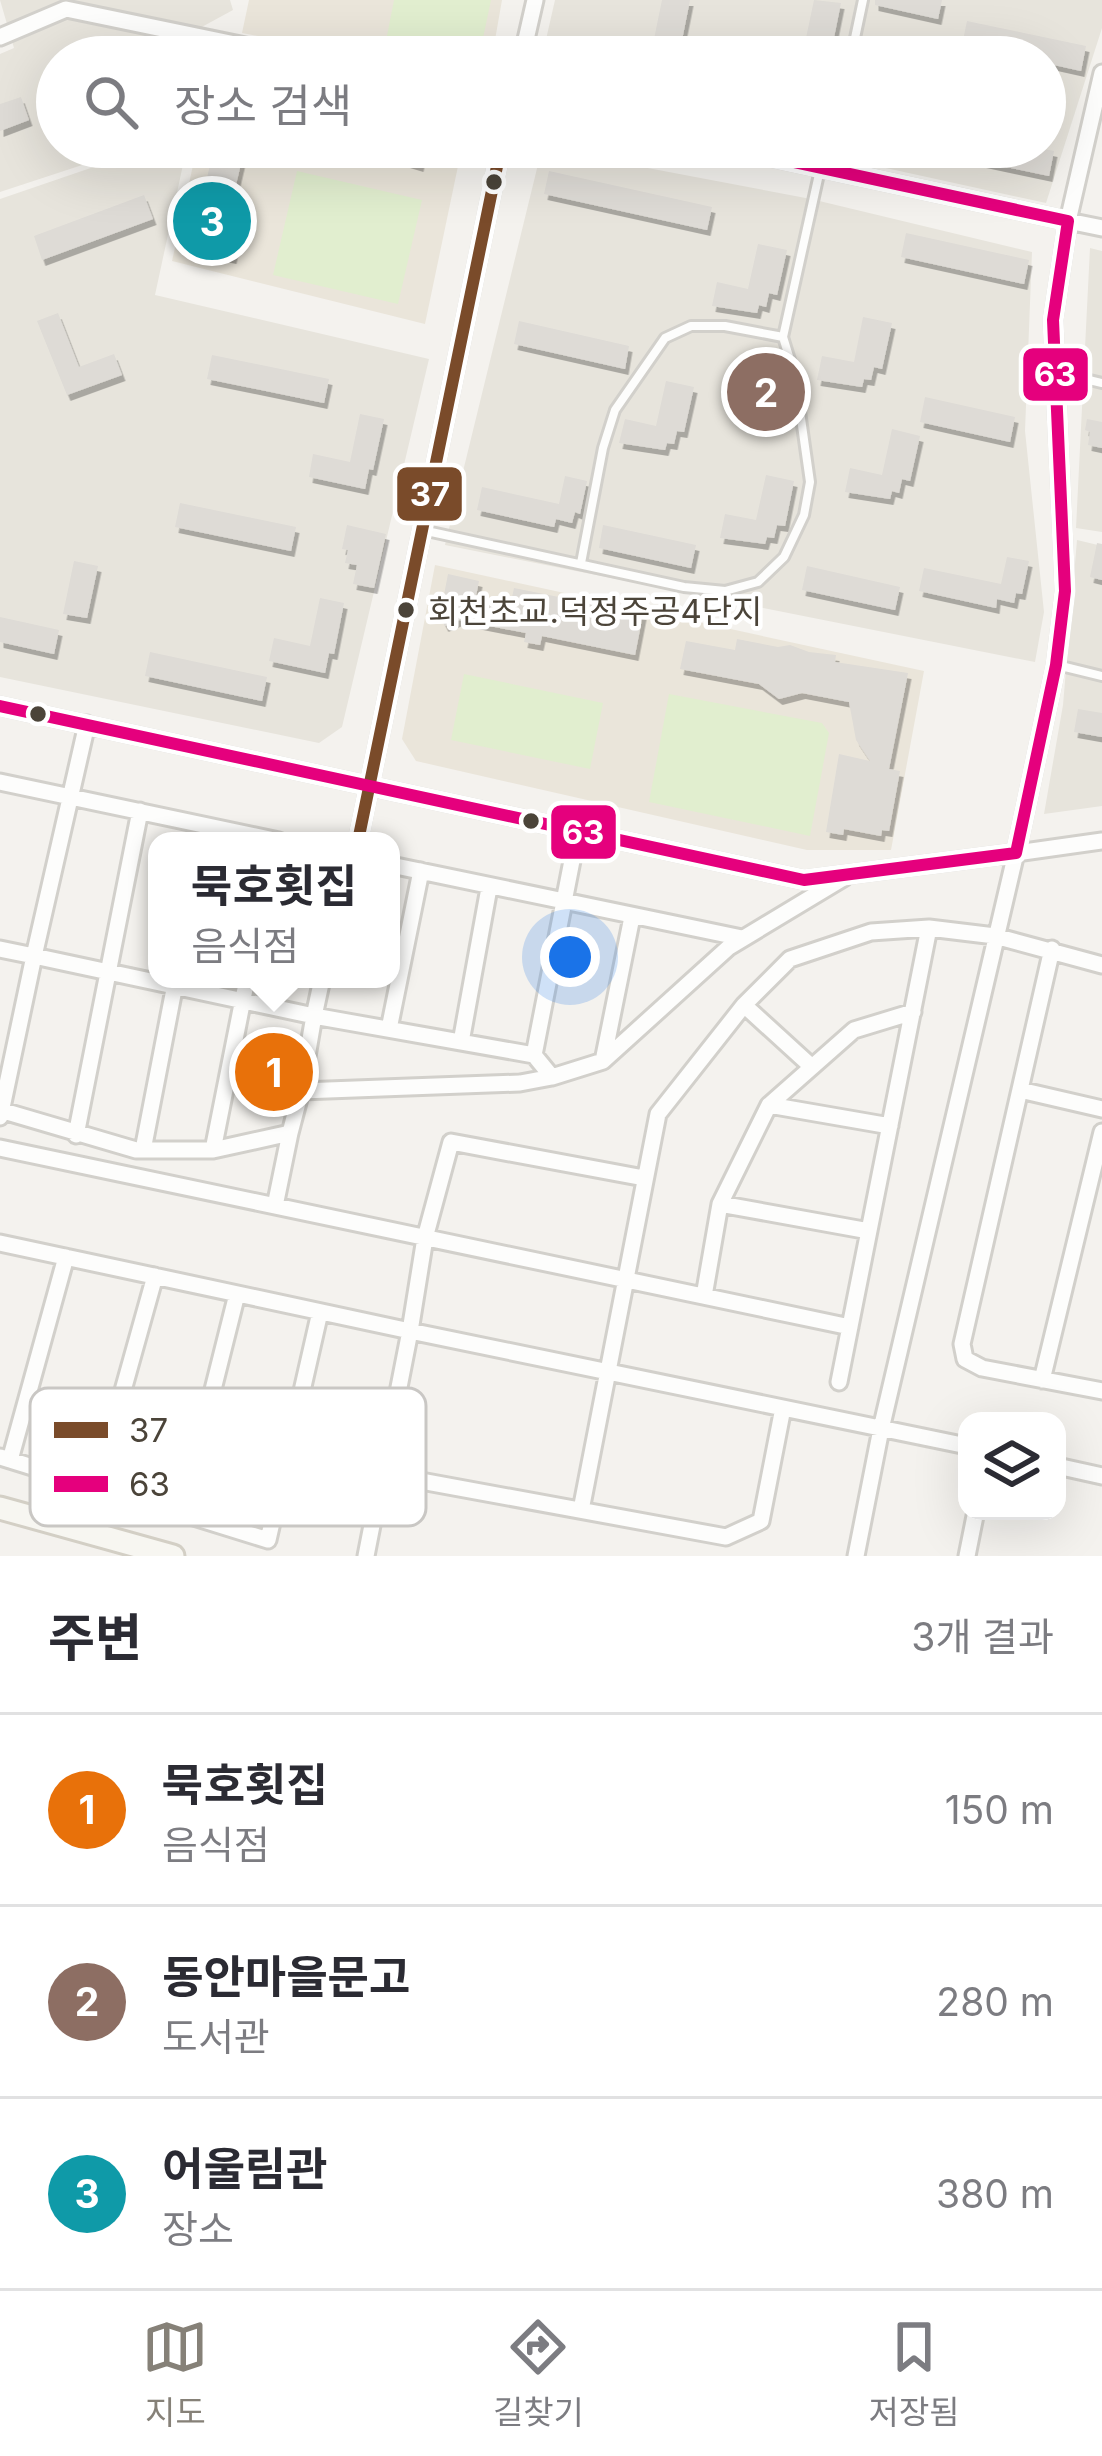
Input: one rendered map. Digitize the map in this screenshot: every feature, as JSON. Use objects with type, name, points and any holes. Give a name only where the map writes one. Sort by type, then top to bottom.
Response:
[{"type":"main road","points":[[0,1508],[30,1516]]},
{"type":"main road","points":[[65,1526],[173,1556]]},
{"type":"street","points":[[527,36],[535,0]]},
{"type":"street","points":[[0,37],[66,9],[196,36]]},
{"type":"street","points":[[856,1556],[1056,665],[1065,591],[1053,320],[1102,73]]},
{"type":"street","points":[[360,832],[498,168]]},
{"type":"street","points":[[824,168],[1102,228]]},
{"type":"street","points":[[0,706],[804,880],[1102,841]]},
{"type":"street","points":[[87,724],[0,1115],[142,1150],[213,1150],[290,1133]]},
{"type":"street","points":[[1,785],[140,811],[203,832]]},
{"type":"street","points":[[76,1135],[140,811]]},
{"type":"street","points":[[534,1055],[578,830]]},
{"type":"street","points":[[400,867],[742,938]]},
{"type":"street","points":[[400,975],[421,871]]},
{"type":"street","points":[[301,1090],[520,1083],[603,1061],[742,938],[853,872]]},
{"type":"street","points":[[461,1042],[489,888]]},
{"type":"street","points":[[603,1061],[632,917]]},
{"type":"street","points":[[839,1382],[929,928]]},
{"type":"street","points":[[581,1510],[658,1114],[744,1005],[790,959],[871,932],[929,928],[995,936],[1102,965]]},
{"type":"street","points":[[0,949],[148,978]]},
{"type":"street","points":[[1052,950],[962,1344],[965,1359],[982,1368],[1102,1391]]},
{"type":"street","points":[[142,1150],[175,988]]},
{"type":"street","points":[[198,988],[314,1016],[534,1055],[552,1078]]},
{"type":"street","points":[[213,1150],[245,988]]},
{"type":"street","points":[[275,1206],[320,988]]},
{"type":"street","points":[[389,1029],[397,988]]},
{"type":"street","points":[[744,1005],[812,1067]]},
{"type":"street","points":[[704,1296],[720,1204],[769,1106],[854,1030],[913,1012]]},
{"type":"street","points":[[1020,1090],[1102,1109]]},
{"type":"street","points":[[769,1106],[890,1126]]},
{"type":"street","points":[[1042,1380],[1102,1132]]},
{"type":"street","points":[[399,1388],[425,1238],[451,1142],[644,1178]]},
{"type":"street","points":[[0,1148],[850,1327]]},
{"type":"street","points":[[720,1204],[869,1231]]},
{"type":"street","points":[[0,1243],[958,1444]]},
{"type":"street","points":[[5,1459],[65,1257]]},
{"type":"street","points":[[124,1388],[155,1276]]},
{"type":"street","points":[[213,1388],[237,1294]]},
{"type":"street","points":[[303,1388],[320,1312]]},
{"type":"street","points":[[426,1482],[726,1537],[746,1532],[761,1521],[783,1408]]},
{"type":"street","points":[[1066,1468],[1102,1476]]},
{"type":"street","points":[[967,1556],[974,1520]]},
{"type":"street","points":[[223,1526],[268,1540],[271,1526]]},
{"type":"street","points":[[365,1556],[372,1526]]},
{"type":"lane","points":[[855,36],[862,0]]},
{"type":"lane","points":[[421,530],[684,587],[725,591],[758,582],[784,557],[804,515],[810,482],[795,376],[783,337],[819,168]]},
{"type":"lane","points":[[581,563],[602,448],[615,410],[665,338],[691,326],[725,326],[783,337]]},
{"type":"lane","points":[[1054,372],[1102,383]]},
{"type":"lane","points":[[1056,665],[1102,676]]},
{"type":"shaded area","points":[[0,0],[230,0],[233,10],[185,36],[36,36],[36,168],[73,168],[0,192],[0,54],[14,48]]},
{"type":"shaded area","points":[[249,0],[502,0],[496,36],[242,33]]},
{"type":"shaded area","points":[[555,0],[1102,0],[1102,28],[1066,140],[1066,36],[547,36]]},
{"type":"shaded area","points":[[91,168],[182,168],[155,295],[429,359],[342,727],[319,743],[0,677],[0,199]]},
{"type":"shaded area","points":[[192,168],[458,168],[425,324],[172,261]]},
{"type":"shaded area","points":[[537,168],[647,168],[811,199],[1032,252],[1025,431],[1044,612],[1035,662],[445,545]]},
{"type":"shaded area","points":[[886,168],[1057,168],[1046,203]]},
{"type":"shaded area","points":[[1090,248],[1102,251],[1102,532],[1076,528]]},
{"type":"shaded area","points":[[1077,540],[1102,546],[1102,806],[1044,814],[1063,705]]},
{"type":"shaded area","points":[[435,565],[924,671],[891,850],[807,850],[416,761],[402,739]]},
{"type":"green space","points":[[394,0],[491,0],[483,36],[387,36]]},
{"type":"green space","points":[[297,171],[422,200],[398,304],[273,275]]},
{"type":"green space","points":[[464,674],[603,703],[590,769],[451,740]]},
{"type":"green space","points":[[669,694],[822,723],[829,733],[810,836],[649,802]]},
{"type":"building","points":[[662,0],[690,0],[683,36],[655,36]]},
{"type":"building","points":[[814,0],[841,3],[834,36],[806,36]]},
{"type":"building","points":[[875,0],[942,0],[938,19],[875,5]]},
{"type":"building","points":[[967,21],[1038,36],[964,36]]},
{"type":"building","points":[[1066,42],[1086,46],[1081,71],[1066,68]]},
{"type":"building","points":[[21,97],[29,120],[0,131],[0,104]]},
{"type":"building","points":[[209,168],[240,168],[234,193],[246,195],[233,258],[178,247],[191,184],[205,187]]},
{"type":"building","points":[[1011,168],[1051,168],[1049,176]]},
{"type":"building","points":[[549,171],[712,207],[707,230],[544,194]]},
{"type":"building","points":[[144,195],[153,219],[42,260],[34,236]]},
{"type":"building","points":[[906,233],[1029,260],[1024,284],[901,257]]},
{"type":"building","points":[[758,244],[787,250],[777,295],[769,293],[766,307],[759,305],[757,313],[712,306],[717,282],[748,289]]},
{"type":"building","points":[[58,313],[79,367],[114,354],[122,375],[67,395],[37,321]]},
{"type":"building","points":[[863,317],[892,323],[882,369],[874,367],[871,380],[864,379],[862,387],[817,380],[822,356],[854,362]]},
{"type":"building","points":[[519,321],[629,346],[625,369],[514,344]]},
{"type":"building","points":[[212,355],[329,379],[324,403],[207,379]]},
{"type":"building","points":[[666,381],[694,387],[684,432],[677,431],[674,444],[667,443],[665,450],[619,443],[625,419],[656,426]]},
{"type":"building","points":[[925,397],[1015,417],[1010,442],[920,422]]},
{"type":"building","points":[[360,414],[384,419],[365,489],[309,477],[313,454],[350,462]]},
{"type":"building","points":[[1087,419],[1102,422],[1102,448],[1088,445]]},
{"type":"building","points":[[892,429],[920,436],[910,481],[902,479],[899,493],[892,491],[890,499],[845,492],[850,468],[882,475]]},
{"type":"building","points":[[766,475],[794,481],[785,526],[777,525],[774,538],[767,537],[765,544],[720,538],[725,514],[756,520]]},
{"type":"building","points":[[565,476],[587,481],[580,514],[575,512],[572,523],[556,519],[554,527],[477,510],[482,487],[559,504]]},
{"type":"building","points":[[180,503],[296,527],[291,551],[175,527]]},
{"type":"building","points":[[347,525],[386,534],[374,588],[353,584],[357,565],[345,563],[348,550],[342,549]]},
{"type":"building","points":[[603,525],[696,545],[691,568],[599,548]]},
{"type":"building","points":[[1097,543],[1102,544],[1102,580],[1090,577]]},
{"type":"building","points":[[1007,557],[1029,561],[1022,594],[1016,593],[1014,603],[997,599],[996,608],[919,591],[924,568],[1001,584]]},
{"type":"building","points":[[74,561],[98,566],[87,618],[63,614]]},
{"type":"building","points":[[807,566],[900,587],[895,610],[802,590]]},
{"type":"building","points":[[448,574],[479,581],[476,596],[511,602],[514,588],[643,614],[635,655],[542,636],[540,645],[524,642],[526,633],[459,620],[445,626],[440,616]]},
{"type":"building","points":[[320,598],[344,603],[334,654],[329,653],[325,673],[269,661],[274,638],[310,646]]},
{"type":"building","points":[[0,617],[59,630],[54,654],[0,642]]},
{"type":"building","points":[[737,639],[790,645],[836,655],[835,662],[908,673],[889,769],[900,771],[889,831],[882,830],[881,836],[844,829],[843,835],[826,832],[839,754],[870,761],[856,740],[849,702],[802,693],[779,699],[759,684],[680,669],[686,641],[735,650]]},
{"type":"building","points":[[150,652],[267,677],[262,701],[145,676]]},
{"type":"building","points":[[1078,709],[1102,713],[1102,737],[1074,732]]},
{"type":"transit line","name":"37","points":[[360,832],[497,168]]},
{"type":"transit line","name":"63","points":[[0,706],[804,880],[1016,853],[1056,665],[1065,591],[1053,320],[1068,221],[822,168]]},
{"type":"place","name":"어울림관","points":[[212,221]]},
{"type":"place","name":"동안마을문고","points":[[766,392]]},
{"type":"place","name":"회천초교.덕정주공4단지","points":[[406,610]]},
{"type":"place","name":"묵호횟집","points":[[274,1072]]}]
